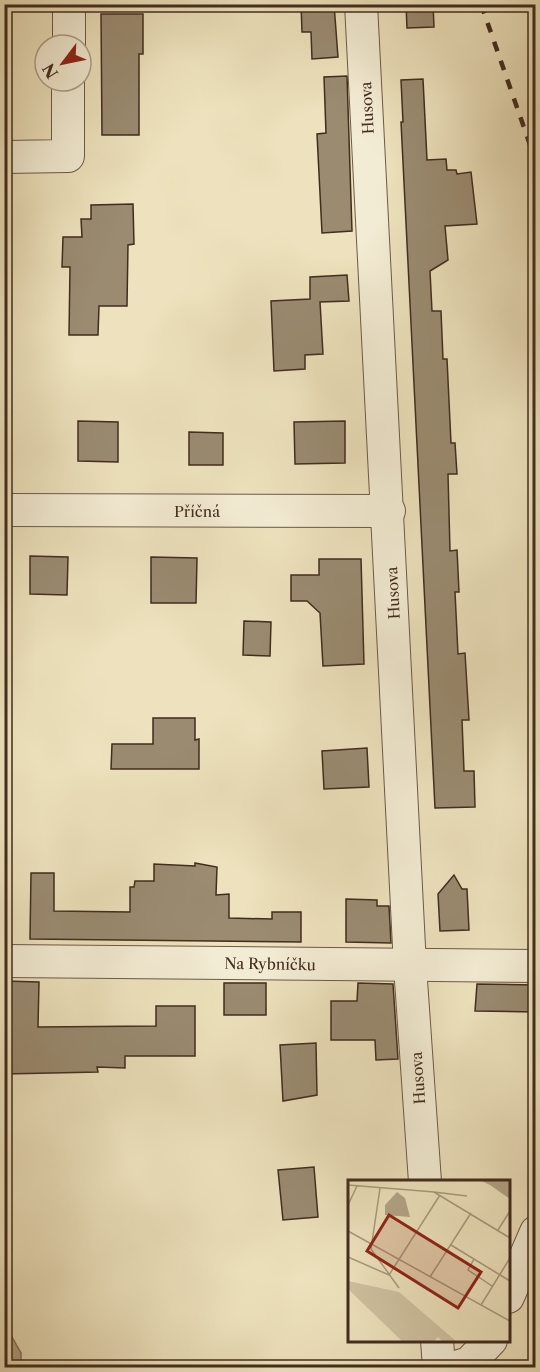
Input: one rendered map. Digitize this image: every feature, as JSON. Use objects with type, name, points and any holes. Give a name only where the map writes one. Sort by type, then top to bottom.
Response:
[{"type":"street","points":[[69,4],[69,33]]},
{"type":"street","name":"Husova","points":[[361,4],[389,511],[410,966],[425,1180]]},
{"type":"street","points":[[4,158],[68,156],[68,93]]},
{"type":"street","name":"Příčná","points":[[4,510],[389,511]]},
{"type":"street","name":"Na Rybníčku","points":[[4,961],[536,966]]},
{"type":"street","points":[[510,1292],[536,1232]]},
{"type":"street","points":[[437,1342],[439,1368]]},
{"type":"street","points":[[452,1368],[469,1363],[490,1342]]},
{"type":"shaded area","points":[[4,1323],[21,1353],[21,1367],[5,1367]]},
{"type":"building","points":[[301,4],[334,4],[338,57],[312,59],[311,32],[302,32]]},
{"type":"building","points":[[406,4],[433,4],[434,27],[407,28]]},
{"type":"building","points":[[101,14],[143,14],[143,54],[139,54],[139,135],[102,135]]},
{"type":"building","points":[[347,76],[352,231],[322,233],[317,134],[326,133],[324,77]]},
{"type":"building","points":[[423,79],[427,160],[446,159],[447,170],[456,170],[457,174],[471,172],[477,224],[445,226],[448,260],[430,271],[432,311],[441,311],[443,359],[447,359],[451,443],[455,443],[457,474],[448,474],[450,551],[457,550],[459,592],[455,592],[458,654],[465,653],[469,720],[462,720],[464,771],[474,771],[475,807],[435,808],[401,122],[403,122],[401,80]]},
{"type":"building","points":[[133,204],[134,244],[128,245],[127,306],[99,306],[98,335],[69,335],[70,267],[62,267],[63,237],[82,237],[81,219],[91,219],[91,205]]},
{"type":"building","points":[[347,275],[349,301],[320,302],[323,354],[305,355],[305,369],[274,371],[271,301],[310,299],[310,277]]},
{"type":"building","points":[[78,421],[118,422],[118,462],[78,461]]},
{"type":"building","points":[[345,421],[345,463],[295,464],[294,422]]},
{"type":"building","points":[[189,432],[223,433],[223,465],[189,465]]},
{"type":"building","points":[[30,556],[68,557],[67,595],[30,594]]},
{"type":"building","points":[[151,557],[197,558],[196,603],[151,603]]},
{"type":"building","points":[[319,559],[361,559],[364,664],[323,666],[320,613],[307,601],[291,601],[291,575],[319,575]]},
{"type":"building","points":[[244,621],[271,622],[270,656],[243,655]]},
{"type":"building","points":[[153,718],[195,718],[195,740],[199,739],[199,769],[111,769],[112,744],[153,744]]},
{"type":"building","points":[[367,748],[369,787],[324,789],[322,751]]},
{"type":"building","points":[[195,863],[217,867],[216,895],[229,894],[229,918],[272,919],[272,912],[301,912],[301,942],[30,939],[31,873],[54,873],[54,911],[130,912],[130,887],[134,887],[135,881],[154,881],[154,864],[195,866]]},
{"type":"building","points":[[454,875],[462,889],[467,889],[469,930],[440,931],[438,894]]},
{"type":"building","points":[[346,899],[377,900],[377,906],[389,906],[391,943],[346,942]]},
{"type":"building","points":[[4,981],[39,982],[38,1027],[156,1026],[156,1006],[195,1006],[195,1056],[125,1056],[125,1068],[97,1067],[98,1072],[4,1074]]},
{"type":"building","points":[[224,983],[266,983],[266,1015],[224,1015]]},
{"type":"building","points":[[358,983],[393,984],[398,1059],[376,1060],[375,1040],[331,1040],[331,1001],[357,1001]]},
{"type":"building","points":[[477,984],[536,985],[536,1012],[475,1011]]},
{"type":"building","points":[[316,1043],[317,1095],[283,1101],[280,1045]]},
{"type":"building","points":[[314,1167],[318,1217],[283,1220],[278,1170]]},
{"type":"railway","points":[[481,4],[536,162]]}]
